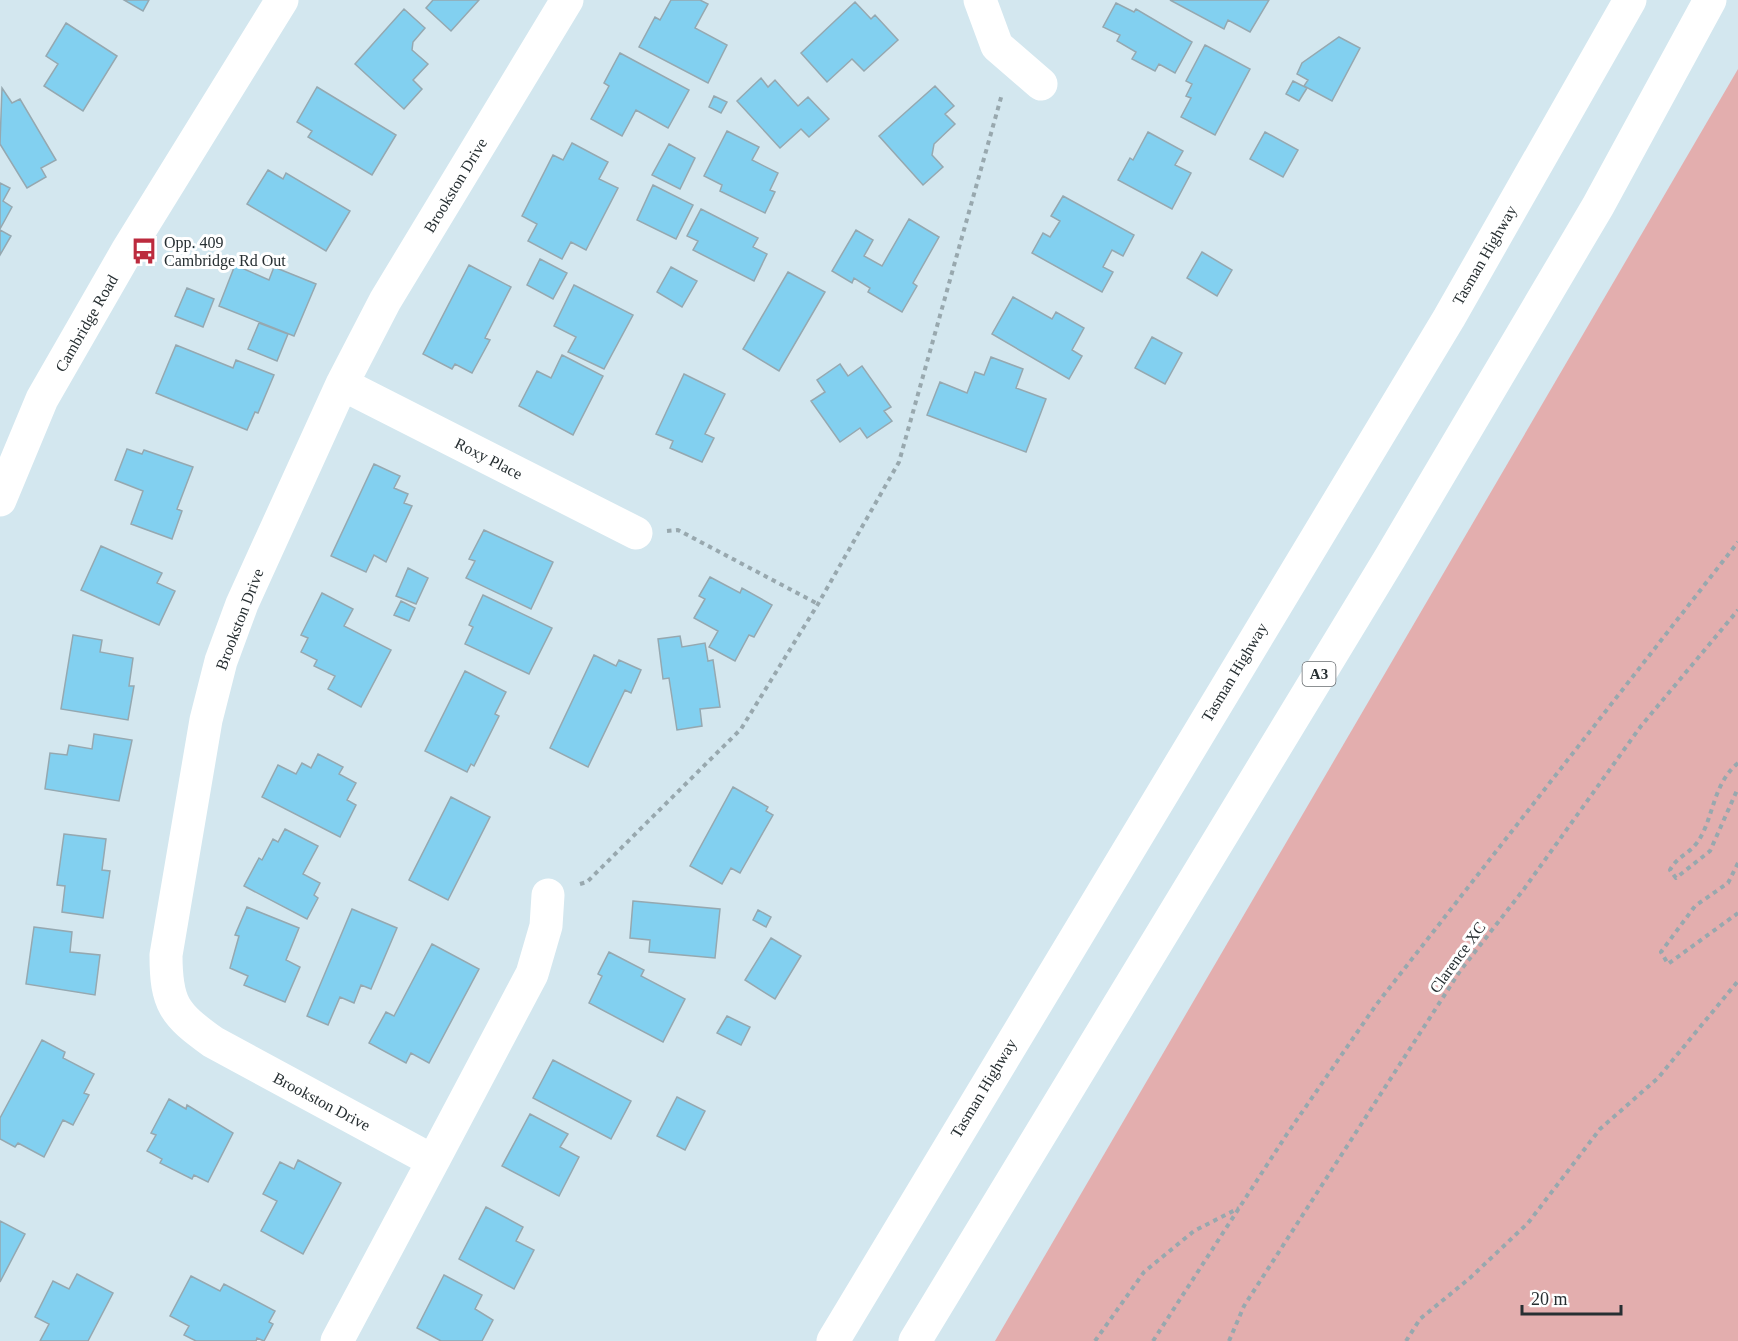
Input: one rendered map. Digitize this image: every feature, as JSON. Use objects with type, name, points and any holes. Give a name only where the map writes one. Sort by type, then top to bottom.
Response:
[{"type":"main road","name":"Cambridge Road","points":[[0,500],[48,389],[127,250],[282,0]]},
{"type":"main road","name":"Brookston Drive","points":[[433,1161],[213,1042],[189,1025],[172,1005],[166,984],[168,943],[206,720],[221,661],[242,604],[342,384],[385,301],[567,0]]},
{"type":"main road","points":[[980,0],[997,46],[1041,84]]},
{"type":"main road","name":"Tasman Highway","points":[[833,1341],[1449,318],[1630,0]]},
{"type":"main road","name":"A3","points":[[915,1341],[1396,548],[1598,207],[1710,0]]},
{"type":"main road","name":"Roxy Place","points":[[342,384],[636,532]]},
{"type":"main road","points":[[337,1341],[532,974],[546,926],[548,895]]},
{"type":"path","points":[[548,895],[587,882],[741,729],[818,604],[899,462],[1012,59]]},
{"type":"path","points":[[636,532],[678,530],[818,604]]},
{"type":"path","points":[[1153,1341],[1239,1208],[1376,1005],[1738,542]]},
{"type":"path","name":"Clarence XC","points":[[1229,1341],[1244,1306],[1460,971],[1524,889],[1641,726],[1738,610]]},
{"type":"path","points":[[1738,764],[1728,772],[1698,842],[1674,862],[1670,870],[1676,878],[1710,851],[1738,788]]},
{"type":"path","points":[[1738,863],[1728,883],[1695,906],[1661,952],[1668,964],[1738,913]]},
{"type":"path","points":[[1406,1341],[1420,1319],[1470,1278],[1528,1223],[1600,1130],[1658,1078],[1738,981]]},
{"type":"path","points":[[1095,1341],[1144,1272],[1194,1231],[1239,1208]]},
{"type":"shaded area","points":[[1738,69],[1738,1341],[995,1341]]},
{"type":"building","points":[[124,0],[149,0],[143,11]]},
{"type":"building","points":[[433,0],[479,0],[451,31],[426,8]]},
{"type":"building","points":[[671,0],[700,0],[708,4],[695,28],[727,45],[708,83],[639,47],[655,17],[660,20]]},
{"type":"building","points":[[1170,0],[1269,0],[1250,32],[1228,20],[1224,29]]},
{"type":"building","points":[[855,2],[871,19],[875,15],[898,40],[864,71],[852,59],[827,82],[801,53]]},
{"type":"building","points":[[1116,3],[1134,12],[1136,9],[1192,42],[1175,73],[1159,64],[1155,71],[1132,59],[1136,52],[1117,41],[1120,35],[1103,27]]},
{"type":"building","points":[[404,9],[425,28],[413,42],[412,50],[428,64],[413,80],[422,89],[404,109],[355,64]]},
{"type":"building","points":[[66,23],[117,56],[83,111],[44,86],[58,64],[46,56]]},
{"type":"building","points":[[1339,37],[1360,48],[1332,101],[1304,86],[1308,80],[1297,74],[1302,63]]},
{"type":"building","points":[[1205,45],[1250,69],[1215,135],[1181,117],[1191,98],[1186,96],[1192,84],[1186,81]]},
{"type":"building","points":[[620,53],[689,90],[668,128],[636,110],[622,136],[591,119],[609,86],[604,83]]},
{"type":"building","points":[[761,78],[768,87],[775,80],[798,106],[808,97],[829,119],[809,137],[801,129],[780,148],[737,101]]},
{"type":"building","points":[[1293,81],[1307,88],[1299,101],[1286,94]]},
{"type":"building","points":[[935,86],[954,106],[945,114],[955,124],[934,144],[932,155],[943,167],[923,185],[879,136]]},
{"type":"building","points":[[317,87],[396,135],[372,175],[308,137],[312,131],[297,122]]},
{"type":"building","points":[[2,88],[12,103],[20,99],[56,160],[41,168],[46,177],[27,188],[0,144]]},
{"type":"building","points":[[714,96],[727,102],[721,113],[709,107]]},
{"type":"building","points":[[727,131],[759,147],[752,160],[778,173],[770,190],[775,192],[765,213],[720,191],[722,185],[704,176]]},
{"type":"building","points":[[1148,132],[1183,151],[1175,165],[1191,173],[1172,209],[1118,180],[1130,158],[1133,160]]},
{"type":"building","points":[[1265,132],[1298,150],[1283,177],[1250,159]]},
{"type":"building","points":[[572,143],[608,162],[599,179],[618,188],[586,250],[571,242],[562,259],[528,241],[537,224],[522,216],[553,155],[563,160]]},
{"type":"building","points":[[669,144],[695,158],[680,189],[652,175]]},
{"type":"building","points":[[268,170],[283,179],[286,173],[350,211],[326,251],[247,204]]},
{"type":"building","points":[[0,183],[10,188],[3,201],[12,207],[0,229]]},
{"type":"building","points":[[653,185],[693,205],[676,239],[637,220]]},
{"type":"building","points":[[1063,196],[1134,235],[1123,256],[1112,250],[1103,267],[1113,272],[1102,292],[1032,253],[1043,233],[1050,237],[1060,221],[1051,216]]},
{"type":"building","points":[[701,209],[758,238],[753,247],[767,254],[754,281],[693,250],[698,241],[687,236]]},
{"type":"building","points":[[909,219],[939,237],[913,283],[917,286],[902,312],[868,292],[870,288],[854,278],[852,283],[832,271],[856,230],[873,240],[864,256],[882,266]]},
{"type":"building","points":[[0,230],[11,236],[0,255]]},
{"type":"building","points":[[1202,252],[1232,270],[1217,296],[1187,278]]},
{"type":"building","points":[[540,259],[567,273],[553,299],[527,285]]},
{"type":"building","points":[[235,265],[269,280],[274,267],[316,284],[294,336],[219,306]]},
{"type":"building","points":[[469,265],[511,287],[485,338],[490,340],[472,373],[455,364],[452,369],[423,354]]},
{"type":"building","points":[[671,267],[697,281],[682,307],[657,292]]},
{"type":"building","points":[[788,272],[825,292],[779,371],[743,349]]},
{"type":"building","points":[[574,285],[633,315],[604,369],[568,352],[576,337],[554,326]]},
{"type":"building","points":[[187,288],[214,299],[203,327],[175,316]]},
{"type":"building","points":[[1013,297],[1052,319],[1056,312],[1084,328],[1072,350],[1082,356],[1069,379],[992,334]]},
{"type":"building","points":[[259,323],[288,334],[277,361],[248,349]]},
{"type":"building","points":[[1152,337],[1182,353],[1165,384],[1135,368]]},
{"type":"building","points":[[176,345],[233,368],[236,360],[274,375],[258,413],[255,412],[247,430],[156,393]]},
{"type":"building","points":[[562,355],[603,376],[573,435],[519,406],[537,371],[551,378]]},
{"type":"building","points":[[991,357],[1023,369],[1016,388],[1046,399],[1026,452],[927,415],[940,382],[967,393],[975,372],[984,375]]},
{"type":"building","points":[[840,364],[848,376],[862,366],[891,407],[884,411],[892,421],[867,438],[860,428],[840,442],[811,401],[825,392],[817,380]]},
{"type":"building","points":[[684,374],[725,394],[705,434],[714,438],[702,462],[670,448],[673,441],[656,434]]},
{"type":"building","points":[[127,449],[142,454],[144,450],[193,467],[177,509],[182,511],[172,539],[131,524],[143,491],[115,480]]},
{"type":"building","points":[[374,464],[400,476],[394,488],[408,494],[404,503],[412,506],[386,562],[374,555],[366,572],[331,556]]},
{"type":"building","points":[[484,530],[553,562],[531,609],[466,578],[475,561],[469,559]]},
{"type":"building","points":[[101,546],[162,573],[157,583],[175,591],[159,625],[81,590]]},
{"type":"building","points":[[408,568],[428,578],[416,604],[396,596]]},
{"type":"building","points":[[710,577],[740,593],[742,588],[772,605],[754,637],[749,635],[735,661],[709,647],[718,631],[694,618],[705,599],[699,596]]},
{"type":"building","points":[[322,593],[353,609],[344,626],[391,650],[361,707],[328,689],[335,676],[314,666],[317,660],[301,652],[308,638],[301,635]]},
{"type":"building","points":[[483,595],[552,628],[529,674],[465,644],[473,627],[469,625]]},
{"type":"building","points":[[401,601],[415,608],[409,621],[394,615]]},
{"type":"building","points":[[73,635],[102,640],[100,652],[133,658],[129,686],[134,686],[128,720],[61,709]]},
{"type":"building","points":[[680,636],[682,647],[705,643],[708,661],[713,660],[720,707],[700,709],[702,726],[677,730],[669,678],[663,679],[658,639]]},
{"type":"building","points":[[594,655],[616,666],[619,660],[641,670],[631,693],[625,690],[588,767],[550,748]]},
{"type":"building","points":[[465,671],[506,692],[495,714],[499,716],[474,766],[471,764],[467,772],[425,751]]},
{"type":"building","points":[[94,734],[132,740],[119,801],[45,789],[50,753],[67,755],[69,745],[92,749]]},
{"type":"building","points":[[318,754],[343,767],[339,774],[356,783],[347,800],[356,805],[340,837],[262,797],[278,765],[296,774],[302,763],[311,768]]},
{"type":"building","points":[[733,787],[768,807],[766,811],[773,815],[740,873],[731,868],[722,884],[690,866]]},
{"type":"building","points":[[451,797],[490,817],[448,900],[409,880]]},
{"type":"building","points":[[285,829],[318,846],[303,874],[320,883],[314,895],[318,898],[307,919],[244,886],[259,858],[262,860],[273,839],[278,842]]},
{"type":"building","points":[[64,834],[106,839],[102,870],[110,871],[103,918],[62,912],[65,886],[57,885]]},
{"type":"building","points":[[633,901],[720,909],[715,958],[649,952],[650,940],[630,938]]},
{"type":"building","points":[[247,907],[299,928],[286,960],[300,967],[285,1002],[244,985],[248,976],[230,968],[239,936],[235,935]]},
{"type":"building","points":[[352,909],[397,928],[371,989],[361,985],[354,1003],[340,997],[328,1025],[307,1016]]},
{"type":"building","points":[[758,910],[771,917],[766,927],[753,920]]},
{"type":"building","points":[[34,927],[72,932],[70,952],[100,955],[95,995],[26,984]]},
{"type":"building","points":[[771,938],[801,956],[775,999],[745,980]]},
{"type":"building","points":[[432,944],[479,969],[429,1063],[411,1053],[406,1063],[369,1043],[386,1012],[394,1016]]},
{"type":"building","points":[[609,952],[644,970],[641,976],[685,999],[663,1042],[589,1003],[602,976],[598,974]]},
{"type":"building","points":[[727,1016],[750,1027],[741,1045],[717,1033]]},
{"type":"building","points":[[42,1040],[65,1052],[63,1058],[94,1074],[84,1093],[89,1095],[73,1125],[63,1120],[44,1157],[18,1143],[15,1147],[0,1139],[0,1118]]},
{"type":"building","points":[[553,1060],[631,1101],[611,1139],[533,1098]]},
{"type":"building","points":[[677,1097],[705,1111],[685,1150],[657,1136]]},
{"type":"building","points":[[169,1099],[186,1109],[187,1105],[233,1133],[208,1182],[194,1175],[192,1179],[160,1163],[162,1159],[147,1151],[156,1135],[151,1133]]},
{"type":"building","points":[[530,1114],[568,1134],[560,1147],[579,1157],[559,1196],[502,1166]]},
{"type":"building","points":[[298,1160],[341,1183],[303,1254],[261,1231],[277,1201],[263,1194],[280,1162],[294,1169]]},
{"type":"building","points":[[486,1207],[523,1227],[516,1241],[534,1250],[514,1289],[459,1259]]},
{"type":"building","points":[[0,1221],[25,1234],[0,1282]]},
{"type":"building","points":[[77,1274],[113,1293],[88,1341],[40,1341],[49,1324],[35,1317],[53,1281],[69,1289]]},
{"type":"building","points":[[444,1275],[482,1295],[475,1309],[493,1320],[482,1341],[441,1341],[417,1328]]},
{"type":"building","points":[[191,1276],[220,1291],[224,1284],[275,1311],[269,1322],[273,1324],[264,1341],[257,1338],[256,1341],[196,1341],[184,1335],[189,1326],[170,1316]]},
{"type":"place","name":"Opp. 409 Cambridge Rd Out","points":[[144,251]]}]
